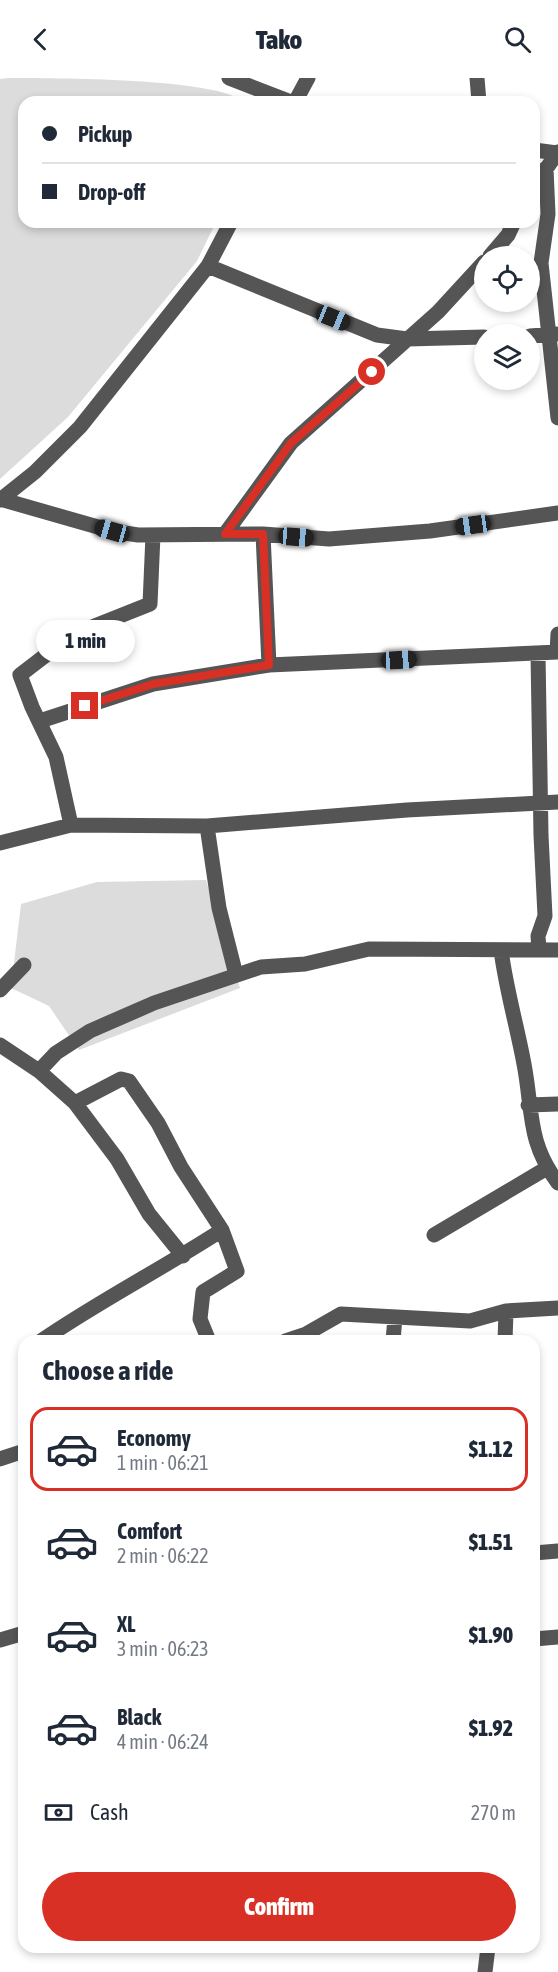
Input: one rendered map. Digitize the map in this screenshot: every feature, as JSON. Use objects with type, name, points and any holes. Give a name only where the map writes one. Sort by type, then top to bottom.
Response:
[{"type":"street","points":[[229,78],[277,96]]},
{"type":"street","points":[[297,96],[308,78]]},
{"type":"street","points":[[477,78],[478,96]]},
{"type":"street","points":[[540,151],[558,153]]},
{"type":"street","points":[[540,177],[558,153]]},
{"type":"street","points":[[546,168],[548,214],[541,264],[553,335],[558,418]]},
{"type":"street","points":[[0,499],[35,472],[80,427],[208,266],[228,228]]},
{"type":"street","points":[[499,246],[511,228]]},
{"type":"street","points":[[208,266],[377,334],[407,339],[474,337]]},
{"type":"street","points":[[225,534],[291,443],[438,312],[474,273]]},
{"type":"street","points":[[0,499],[112,531],[153,535],[263,534],[329,538],[409,533],[558,513]]},
{"type":"street","points":[[263,534],[269,665]]},
{"type":"street","points":[[71,825],[56,757],[20,678],[21,671],[72,635],[150,604],[153,535]]},
{"type":"street","points":[[40,721],[153,684],[269,665],[557,652],[558,634]]},
{"type":"street","points":[[538,654],[540,803],[545,916],[538,936],[539,950]]},
{"type":"street","points":[[0,843],[71,825],[132,823],[207,826],[408,810],[558,802]]},
{"type":"street","points":[[207,826],[219,908],[236,975]]},
{"type":"street","points":[[39,1071],[56,1053],[90,1031],[154,1003],[261,967],[305,964],[356,950],[558,950]]},
{"type":"street","points":[[501,950],[507,990],[525,1067],[528,1105],[538,1149],[547,1168],[558,1183]]},
{"type":"street","points":[[0,990],[24,964]]},
{"type":"street","points":[[0,1046],[39,1071],[75,1103],[117,1159],[149,1214],[183,1256]]},
{"type":"street","points":[[75,1103],[121,1079],[129,1081],[158,1123],[181,1167],[222,1230],[237,1271],[203,1292],[200,1319],[207,1335]]},
{"type":"street","points":[[528,1105],[558,1104]]},
{"type":"street","points":[[434,1235],[547,1168]]},
{"type":"street","points":[[49,1335],[92,1306],[183,1256],[222,1230]]},
{"type":"street","points":[[303,1335],[341,1314],[470,1322],[506,1311],[558,1308]]},
{"type":"street","points":[[505,1335],[506,1311]]},
{"type":"street","points":[[394,1335],[395,1317]]},
{"type":"street","points":[[0,1459],[18,1453]]},
{"type":"street","points":[[540,1552],[558,1551]]},
{"type":"street","points":[[0,1640],[18,1635]]},
{"type":"street","points":[[540,1638],[558,1637]]},
{"type":"street","points":[[485,1972],[487,1953]]},
{"type":"shaded area","points":[[0,79],[133,81],[203,88],[232,96],[18,96],[18,228],[213,228],[197,261],[68,417],[0,479]]},
{"type":"shaded area","points":[[206,880],[240,988],[79,1050],[49,1006],[11,988],[21,904],[97,882]]},
{"type":"route","points":[[85,706],[153,684],[269,665],[263,534],[225,534],[291,443],[372,372]]}]
